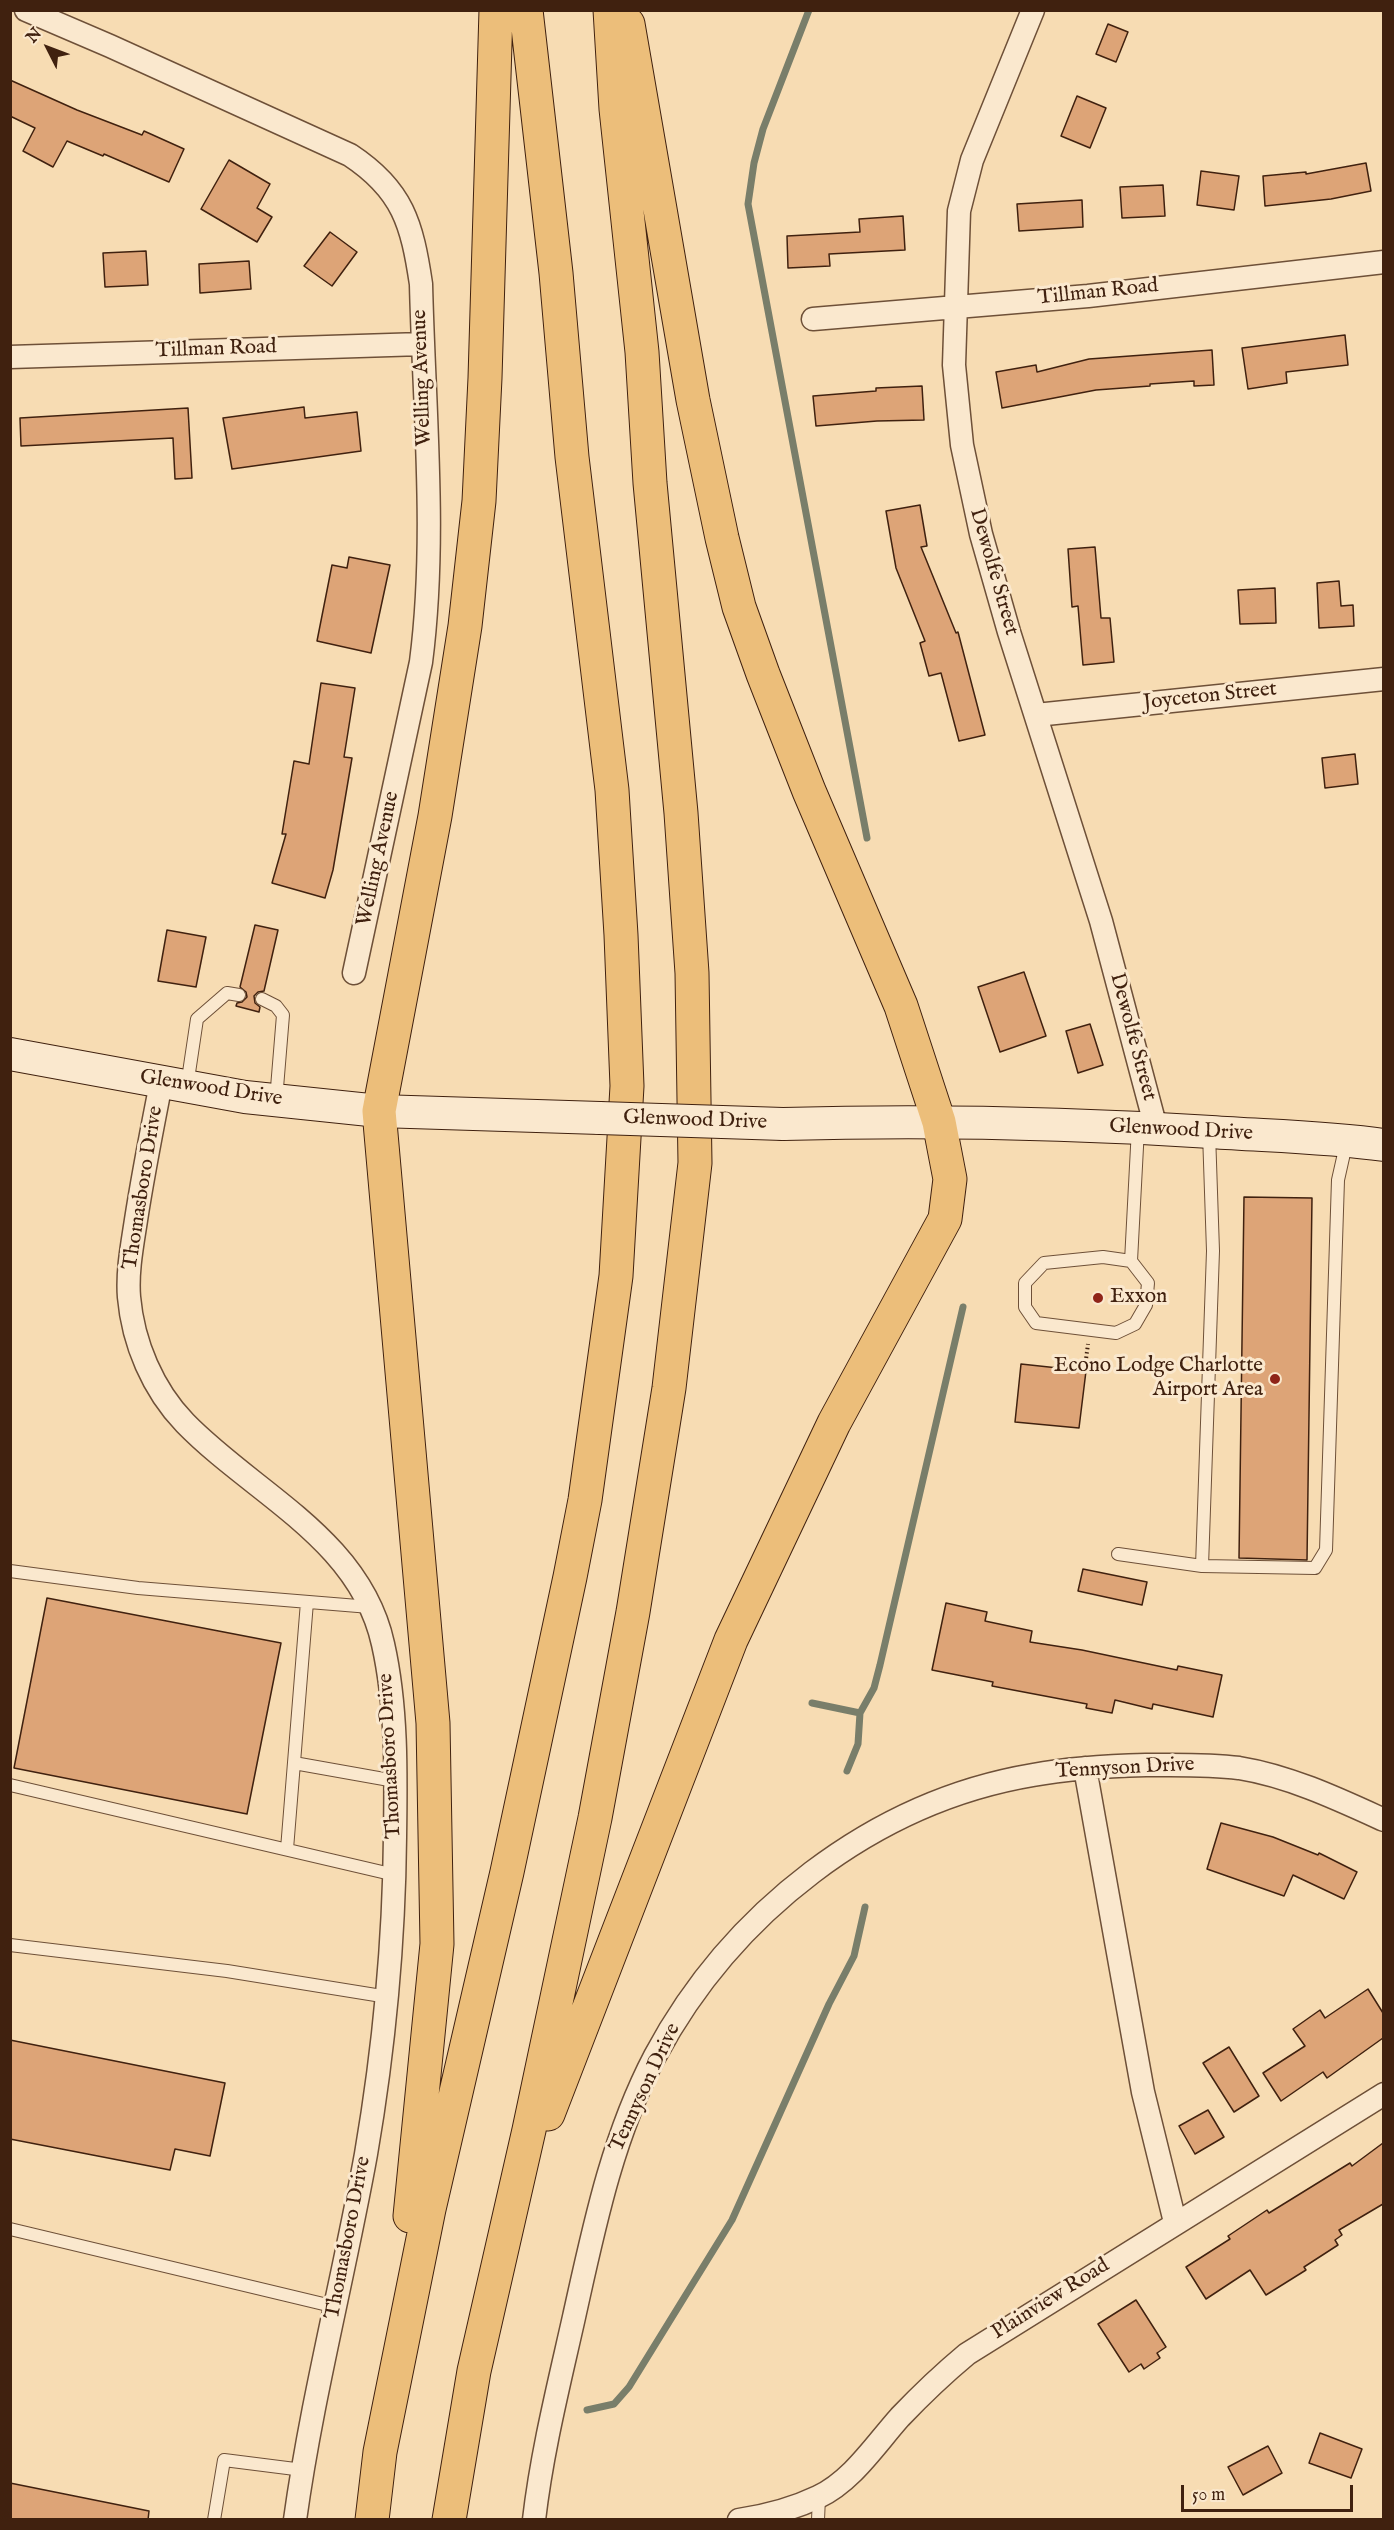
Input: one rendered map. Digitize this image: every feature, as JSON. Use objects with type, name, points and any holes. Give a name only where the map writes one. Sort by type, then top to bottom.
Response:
[{"type":"highway","points":[[399,2356],[412,2190],[437,1944],[433,1723],[379,1111],[435,816],[465,626],[479,501],[496,10]]},
{"type":"highway","points":[[372,2520],[380,2452],[429,2209],[509,1860],[585,1500],[616,1276],[627,1098],[621,935],[612,790],[572,457],[556,273],[526,10]]},
{"type":"highway","points":[[450,2520],[474,2371],[595,1818],[633,1612],[669,1388],[695,1163],[692,973],[681,813],[650,483],[642,352],[616,109],[610,10]]},
{"type":"highway","points":[[512,2203],[731,1640],[834,1423],[945,1219],[950,1179],[939,1122],[918,1050],[890,976],[809,790],[739,607],[693,400],[625,10]]},
{"type":"street","name":"Welling Avenue","points":[[26,10],[350,155],[372,170],[391,191],[402,210],[415,246],[421,285],[429,555],[427,618],[421,662],[354,973]]},
{"type":"street","name":"Dewolfe Street","points":[[1033,10],[972,160],[959,211],[954,305],[954,365],[967,475],[993,578],[1101,921],[1147,1127]]},
{"type":"street","name":"Tillman Road","points":[[813,319],[954,305],[1088,296],[1383,262]]},
{"type":"street","name":"Tillman Road","points":[[10,357],[422,344]]},
{"type":"street","name":"Joyceton Street","points":[[1036,715],[1383,678]]},
{"type":"street","name":"Glenwood Drive","points":[[10,1054],[174,1085],[276,1100],[379,1111],[783,1124],[899,1121],[1147,1127],[1347,1140],[1383,1145]]},
{"type":"street","name":"Thomasboro Drive","points":[[174,1085],[143,1172],[129,1260],[129,1297],[143,1358],[157,1384],[184,1422],[212,1448],[323,1538],[364,1593],[383,1640],[391,1696],[395,1781],[395,1875],[388,1997],[366,2155],[295,2520]]},
{"type":"street","name":"Tennyson Drive","points":[[534,2520],[540,2469],[604,2183],[626,2120],[654,2059],[695,1992],[735,1943],[764,1914],[824,1863],[873,1832],[919,1810],[974,1789],[1031,1775],[1085,1768],[1199,1765],[1240,1768],[1277,1777],[1333,1797],[1383,1820]]},
{"type":"street","points":[[1085,1768],[1143,2092],[1175,2222]]},
{"type":"street","name":"Plainview Road","points":[[739,2520],[765,2516],[819,2497],[846,2478],[901,2416],[967,2354],[1383,2094]]},
{"type":"lane","points":[[174,1085],[197,1019],[227,993],[238,995]]},
{"type":"lane","points":[[262,999],[276,1006],[283,1016],[276,1100]]},
{"type":"lane","points":[[1131,1261],[1103,1257],[1044,1263],[1024,1283],[1025,1307],[1036,1323],[1116,1333],[1135,1324],[1146,1305],[1148,1283],[1131,1261],[1147,1127]]},
{"type":"lane","points":[[1202,1566],[1213,1251],[1209,1132]]},
{"type":"lane","points":[[1118,1554],[1202,1566],[1315,1568],[1326,1550],[1338,1186],[1347,1140]]},
{"type":"lane","points":[[10,1571],[138,1588],[370,1607]]},
{"type":"lane","points":[[286,1849],[308,1602]]},
{"type":"lane","points":[[294,1763],[395,1781]]},
{"type":"lane","points":[[10,1785],[395,1875]]},
{"type":"lane","points":[[10,1945],[227,1971],[388,1997]]},
{"type":"lane","points":[[10,2229],[336,2307]]},
{"type":"lane","points":[[214,2520],[224,2460],[303,2470]]},
{"type":"lane","points":[[818,2520],[819,2497]]},
{"type":"building","points":[[1108,24],[1128,32],[1116,62],[1096,54]]},
{"type":"building","points":[[10,80],[77,110],[142,135],[144,131],[184,149],[169,182],[67,141],[53,167],[23,151],[35,128],[10,116]]},
{"type":"building","points":[[1077,96],[1106,108],[1090,148],[1061,136]]},
{"type":"building","points":[[229,160],[270,184],[257,208],[272,217],[257,242],[201,209]]},
{"type":"building","points":[[1366,163],[1371,191],[1331,199],[1265,206],[1263,176],[1306,172],[1306,174]]},
{"type":"building","points":[[1201,171],[1239,176],[1234,210],[1197,205]]},
{"type":"building","points":[[1163,185],[1165,216],[1122,218],[1120,187]]},
{"type":"building","points":[[1082,200],[1083,227],[1019,231],[1017,204]]},
{"type":"building","points":[[903,216],[905,250],[829,254],[830,266],[788,268],[787,236],[860,232],[859,219]]},
{"type":"building","points":[[330,232],[357,252],[332,286],[304,266]]},
{"type":"building","points":[[146,251],[148,285],[105,287],[103,253]]},
{"type":"building","points":[[249,261],[251,289],[200,293],[199,264]]},
{"type":"building","points":[[1345,335],[1348,365],[1286,372],[1287,383],[1248,389],[1242,348]]},
{"type":"building","points":[[1212,350],[1214,385],[1194,386],[1194,381],[1150,384],[1150,386],[1096,390],[1002,408],[996,372],[1036,365],[1037,372],[1089,359]]},
{"type":"building","points":[[922,386],[924,420],[816,426],[813,396],[876,391],[876,388]]},
{"type":"building","points":[[304,407],[305,418],[357,412],[361,451],[232,469],[223,418]]},
{"type":"building","points":[[188,408],[192,478],[175,479],[173,438],[21,446],[20,418]]},
{"type":"building","points":[[920,505],[927,546],[921,547],[956,633],[958,632],[985,735],[959,741],[941,673],[929,676],[920,643],[925,641],[896,568],[886,511]]},
{"type":"building","points":[[1095,547],[1101,618],[1110,618],[1114,662],[1083,665],[1078,606],[1072,607],[1068,549]]},
{"type":"building","points":[[349,557],[390,565],[371,653],[317,641],[332,565],[347,568]]},
{"type":"building","points":[[1339,581],[1341,606],[1353,605],[1354,626],[1319,628],[1317,583]]},
{"type":"building","points":[[1275,588],[1276,623],[1240,624],[1238,590]]},
{"type":"building","points":[[321,683],[355,688],[344,757],[352,758],[333,870],[325,898],[272,883],[286,834],[282,834],[294,761],[309,764]]},
{"type":"building","points":[[1355,754],[1358,784],[1325,788],[1322,758]]},
{"type":"building","points":[[255,925],[278,930],[264,991],[254,996],[255,1003],[260,1007],[259,1012],[236,1006],[247,997],[246,992],[240,987]]},
{"type":"building","points":[[167,930],[206,937],[196,987],[158,981]]},
{"type":"building","points":[[1024,972],[1046,1036],[1000,1052],[978,987]]},
{"type":"building","points":[[1090,1024],[1103,1065],[1078,1073],[1066,1031]]},
{"type":"building","name":"Econo Lodge Charlotte Airport Area","points":[[1244,1197],[1312,1198],[1307,1560],[1239,1558]]},
{"type":"building","points":[[1021,1364],[1086,1371],[1079,1428],[1015,1422]]},
{"type":"building","points":[[1083,1569],[1147,1582],[1142,1605],[1078,1591]]},
{"type":"building","points":[[47,1598],[281,1643],[247,1814],[14,1768]]},
{"type":"building","points":[[946,1603],[987,1612],[985,1621],[1032,1631],[1030,1642],[1082,1650],[1177,1670],[1178,1666],[1222,1675],[1213,1717],[1153,1704],[1152,1709],[1115,1700],[1112,1713],[1086,1708],[1087,1704],[992,1686],[993,1682],[932,1670]]},
{"type":"building","points":[[1221,1823],[1273,1837],[1318,1855],[1319,1853],[1357,1872],[1344,1899],[1293,1875],[1284,1896],[1207,1869]]},
{"type":"building","points":[[1368,1989],[1383,2013],[1383,2038],[1327,2078],[1323,2072],[1281,2101],[1263,2073],[1305,2046],[1293,2029],[1320,2010],[1325,2018]]},
{"type":"building","points":[[10,2040],[225,2083],[210,2156],[175,2149],[170,2170],[10,2139]]},
{"type":"building","points":[[1229,2047],[1259,2096],[1234,2112],[1203,2063]]},
{"type":"building","points":[[1208,2110],[1224,2137],[1195,2154],[1179,2126]]},
{"type":"building","points":[[1383,2143],[1383,2204],[1339,2230],[1342,2235],[1335,2240],[1338,2245],[1304,2267],[1306,2270],[1266,2295],[1250,2270],[1206,2299],[1186,2267],[1230,2239],[1228,2236],[1267,2210],[1269,2213],[1350,2163],[1352,2166]]},
{"type":"building","points":[[1136,2300],[1166,2347],[1157,2353],[1160,2358],[1144,2369],[1141,2364],[1129,2372],[1098,2324]]},
{"type":"building","points":[[1320,2433],[1362,2449],[1351,2478],[1309,2463]]},
{"type":"building","points":[[1268,2446],[1282,2473],[1243,2495],[1228,2467]]},
{"type":"building","points":[[10,2483],[149,2511],[148,2520],[10,2520]]},
{"type":"waterway","points":[[809,10],[763,129],[754,163],[748,204],[867,838]]},
{"type":"waterway","points":[[847,1771],[858,1744],[860,1713],[874,1688],[880,1665],[963,1307]]},
{"type":"waterway","points":[[812,1703],[860,1713]]},
{"type":"waterway","points":[[587,2410],[614,2404],[629,2387],[732,2220],[829,2004],[854,1956],[865,1907]]},
{"type":"place","name":"Exxon","points":[[1098,1298]]},
{"type":"place","name":"Econo Lodge Charlotte Airport Area","points":[[1275,1379]]}]
